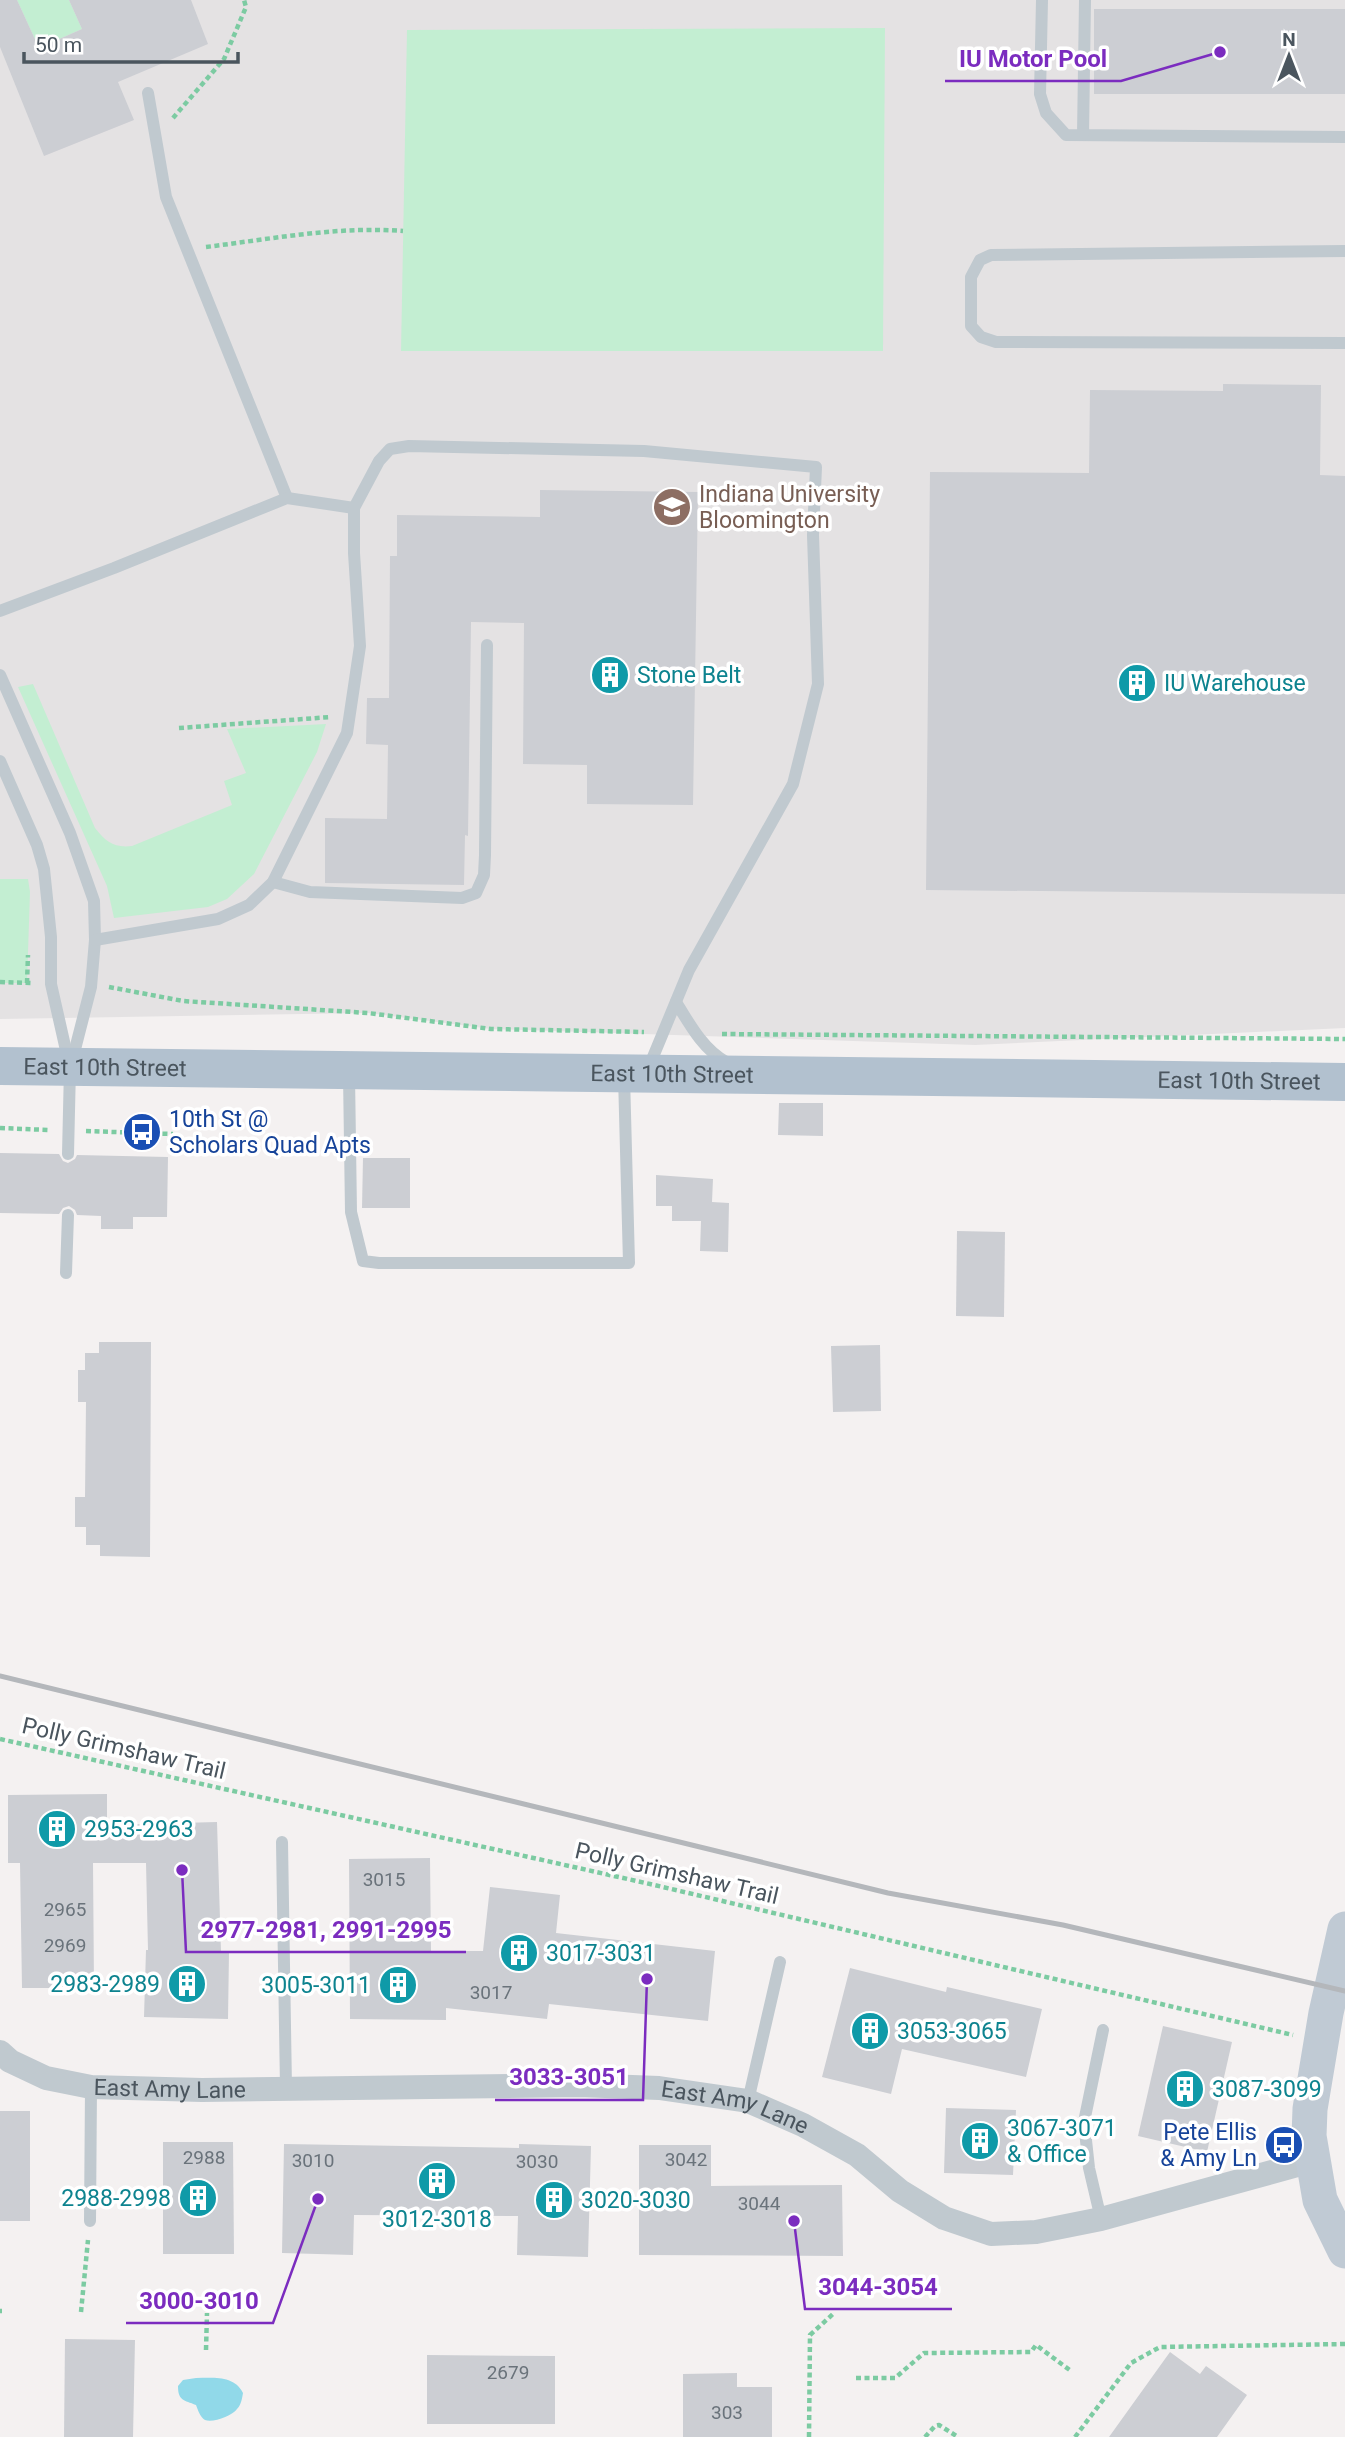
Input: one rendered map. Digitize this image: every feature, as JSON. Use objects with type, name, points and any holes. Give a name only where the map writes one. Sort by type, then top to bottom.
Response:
[{"type":"main road","name":"East 10th Street","points":[[0,1066],[1345,1082]]},
{"type":"street","points":[[1345,1929],[1321,2042],[1310,2109],[1309,2136],[1311,2161],[1320,2200],[1345,2251]]},
{"type":"street","name":"East Amy Lane","points":[[0,2052],[10,2061],[46,2078],[90,2087],[143,2090],[579,2085],[659,2088],[748,2101],[803,2125],[856,2155],[901,2191],[944,2218],[991,2234],[1036,2232],[1101,2219],[1311,2161]]},
{"type":"lane","points":[[1042,0],[1040,94],[1046,113],[1066,135],[1345,137]]},
{"type":"lane","points":[[1083,135],[1085,0]]},
{"type":"lane","points":[[148,93],[166,197],[287,498]]},
{"type":"lane","points":[[1345,251],[991,255],[980,260],[971,277],[971,326],[981,337],[996,342],[1345,343]]},
{"type":"lane","points":[[95,940],[218,919],[249,905],[273,882],[347,733],[360,646],[354,508],[379,461],[390,449],[409,446],[644,451],[816,467],[813,535],[818,684],[793,784],[689,970],[676,1002],[635,1074],[629,1263],[379,1264],[363,1261],[351,1212],[349,1071]]},
{"type":"lane","points":[[0,611],[287,498],[354,508]]},
{"type":"lane","points":[[273,882],[310,892],[462,898],[477,893],[484,875],[485,855],[487,645]]},
{"type":"lane","points":[[0,675],[84,870],[94,901],[95,940],[91,987],[70,1068],[68,1154]]},
{"type":"lane","points":[[0,761],[37,845],[44,869],[51,937],[51,985],[70,1068]]},
{"type":"lane","points":[[676,1002],[690,1026],[712,1054],[750,1076]]},
{"type":"lane","points":[[66,1273],[68,1215]]},
{"type":"lane","points":[[282,1842],[286,2088]]},
{"type":"lane","points":[[748,2101],[780,1962]]},
{"type":"lane","points":[[1101,2219],[1089,2168],[1084,2122],[1103,2030]]},
{"type":"lane","points":[[90,2087],[90,2221]]},
{"type":"path","points":[[156,137],[223,59],[246,7],[244,0]]},
{"type":"path","points":[[186,249],[336,231],[403,231]]},
{"type":"path","points":[[179,728],[350,715]]},
{"type":"path","name":"Polly Grimshaw Trail","points":[[0,1739],[650,1884],[1321,2042]]},
{"type":"path","points":[[81,2312],[90,2221]]},
{"type":"path","points":[[206,2350],[207,2314]]},
{"type":"path","points":[[809,2437],[810,2335],[833,2314]]},
{"type":"path","points":[[1074,2437],[1130,2363],[1160,2347],[1345,2344]]},
{"type":"path","points":[[856,2378],[895,2378],[925,2353],[1031,2352],[1036,2345],[1071,2371]]},
{"type":"path","points":[[925,2437],[935,2426],[958,2437]]},
{"type":"shaded area","name":"Indiana University Bloomington","points":[[0,0],[1345,0],[1345,1028],[975,1045],[491,1029],[368,1013],[0,1019]]},
{"type":"green space","points":[[17,0],[69,0],[82,29],[39,48]]},
{"type":"green space","points":[[885,28],[883,351],[401,351],[407,30]]},
{"type":"green space","points":[[33,684],[95,828],[107,840],[120,846],[132,846],[232,805],[224,781],[246,773],[227,729],[326,724],[317,752],[254,874],[227,899],[208,907],[114,918],[107,886],[18,687]]},
{"type":"green space","points":[[0,879],[28,879],[30,892],[27,983],[0,983]]},
{"type":"water","points":[[216,2378],[234,2383],[243,2393],[238,2407],[222,2418],[205,2420],[196,2405],[182,2399],[178,2391],[183,2380]]},
{"type":"building","points":[[0,0],[17,0],[39,48],[82,29],[69,0],[191,0],[208,44],[118,82],[134,120],[44,156],[0,47]]},
{"type":"building","points":[[1094,9],[1345,9],[1345,94],[1094,94]]},
{"type":"building","name":"IU Warehouse","points":[[1223,384],[1321,385],[1320,475],[1345,476],[1345,894],[926,890],[930,472],[1089,473],[1090,390],[1223,391]]},
{"type":"building","name":"Stone Belt","points":[[540,490],[698,492],[693,805],[587,804],[587,765],[523,764],[524,623],[471,622],[468,836],[465,835],[464,885],[325,883],[325,818],[387,819],[388,745],[366,744],[367,698],[389,698],[390,556],[397,556],[397,515],[540,517]]},
{"type":"building","points":[[779,1103],[823,1103],[823,1136],[778,1135]]},
{"type":"building","points":[[0,1153],[59,1154],[63,1161],[68,1163],[77,1155],[168,1157],[167,1217],[133,1217],[133,1229],[101,1229],[101,1216],[77,1215],[69,1206],[63,1208],[59,1214],[0,1213]]},
{"type":"building","points":[[363,1158],[410,1158],[410,1208],[362,1208]]},
{"type":"building","points":[[656,1175],[713,1179],[712,1202],[729,1203],[728,1252],[700,1251],[701,1221],[672,1221],[672,1206],[656,1206]]},
{"type":"building","points":[[957,1231],[1005,1232],[1004,1317],[956,1316]]},
{"type":"building","points":[[99,1342],[151,1342],[150,1557],[100,1556],[100,1545],[86,1545],[86,1527],[75,1527],[75,1497],[85,1497],[86,1402],[78,1402],[78,1370],[85,1370],[85,1353],[99,1353]]},
{"type":"building","points":[[880,1345],[881,1411],[833,1412],[831,1346]]},
{"type":"building","points":[[107,1794],[107,1825],[217,1822],[221,1952],[229,1952],[228,2019],[144,2017],[148,1950],[146,1863],[93,1863],[94,1988],[22,1988],[20,1863],[8,1863],[8,1795]]},
{"type":"building","points":[[430,1858],[431,1951],[483,1951],[490,1887],[560,1895],[556,1933],[715,1951],[708,2021],[549,2004],[547,2019],[446,2008],[446,2020],[350,2019],[349,1859]]},
{"type":"building","points":[[850,1968],[946,1992],[947,1987],[1042,2009],[1026,2077],[902,2049],[891,2094],[822,2077]]},
{"type":"building","name":"3087-3099","points":[[1163,2026],[1232,2042],[1207,2152],[1138,2136]]},
{"type":"building","name":"3067-3071 & Office","points":[[946,2108],[1016,2110],[1013,2175],[944,2173]]},
{"type":"building","points":[[0,2111],[30,2111],[30,2221],[0,2221]]},
{"type":"building","name":"2988-2998","points":[[163,2142],[233,2142],[234,2254],[163,2254]]},
{"type":"building","points":[[284,2144],[519,2148],[519,2144],[591,2146],[588,2257],[517,2255],[518,2216],[354,2215],[353,2255],[282,2253]]},
{"type":"building","points":[[639,2145],[711,2145],[711,2186],[842,2185],[843,2256],[639,2255]]},
{"type":"building","points":[[65,2339],[135,2340],[133,2437],[64,2437]]},
{"type":"building","points":[[1170,2352],[1200,2374],[1206,2366],[1247,2395],[1217,2437],[1109,2437]]},
{"type":"building","points":[[427,2355],[555,2356],[555,2424],[427,2424]]},
{"type":"building","points":[[737,2373],[737,2387],[772,2387],[772,2437],[683,2437],[683,2374]]},
{"type":"railway","points":[[0,1676],[888,1893],[1063,1925],[1345,1991]]},
{"type":"place","name":"IU Motor Pool","points":[[1220,52]]},
{"type":"place","name":"Indiana University Bloomington","points":[[672,507]]},
{"type":"place","name":"Stone Belt","points":[[610,675]]},
{"type":"place","name":"IU Warehouse","points":[[1137,683]]},
{"type":"place","name":"10th St @ Scholars Quad Apts","points":[[142,1132]]},
{"type":"place","name":"2953-2963","points":[[57,1829]]},
{"type":"place","name":"2977-2981, 2991-2995","points":[[182,1870]]},
{"type":"place","name":"3017-3031","points":[[519,1953]]},
{"type":"place","name":"3033-3051","points":[[647,1979]]},
{"type":"place","name":"2983-2989","points":[[187,1984]]},
{"type":"place","name":"3005-3011","points":[[398,1985]]},
{"type":"place","name":"3053-3065","points":[[870,2031]]},
{"type":"place","name":"3087-3099","points":[[1185,2089]]},
{"type":"place","name":"3067-3071 & Office","points":[[980,2141]]},
{"type":"place","name":"Pete Ellis & Amy Ln","points":[[1284,2145]]},
{"type":"place","name":"3012-3018","points":[[437,2181]]},
{"type":"place","name":"2988-2998","points":[[198,2198]]},
{"type":"place","name":"3000-3010","points":[[318,2199]]},
{"type":"place","name":"3020-3030","points":[[554,2200]]},
{"type":"place","name":"3044-3054","points":[[794,2221]]}]
